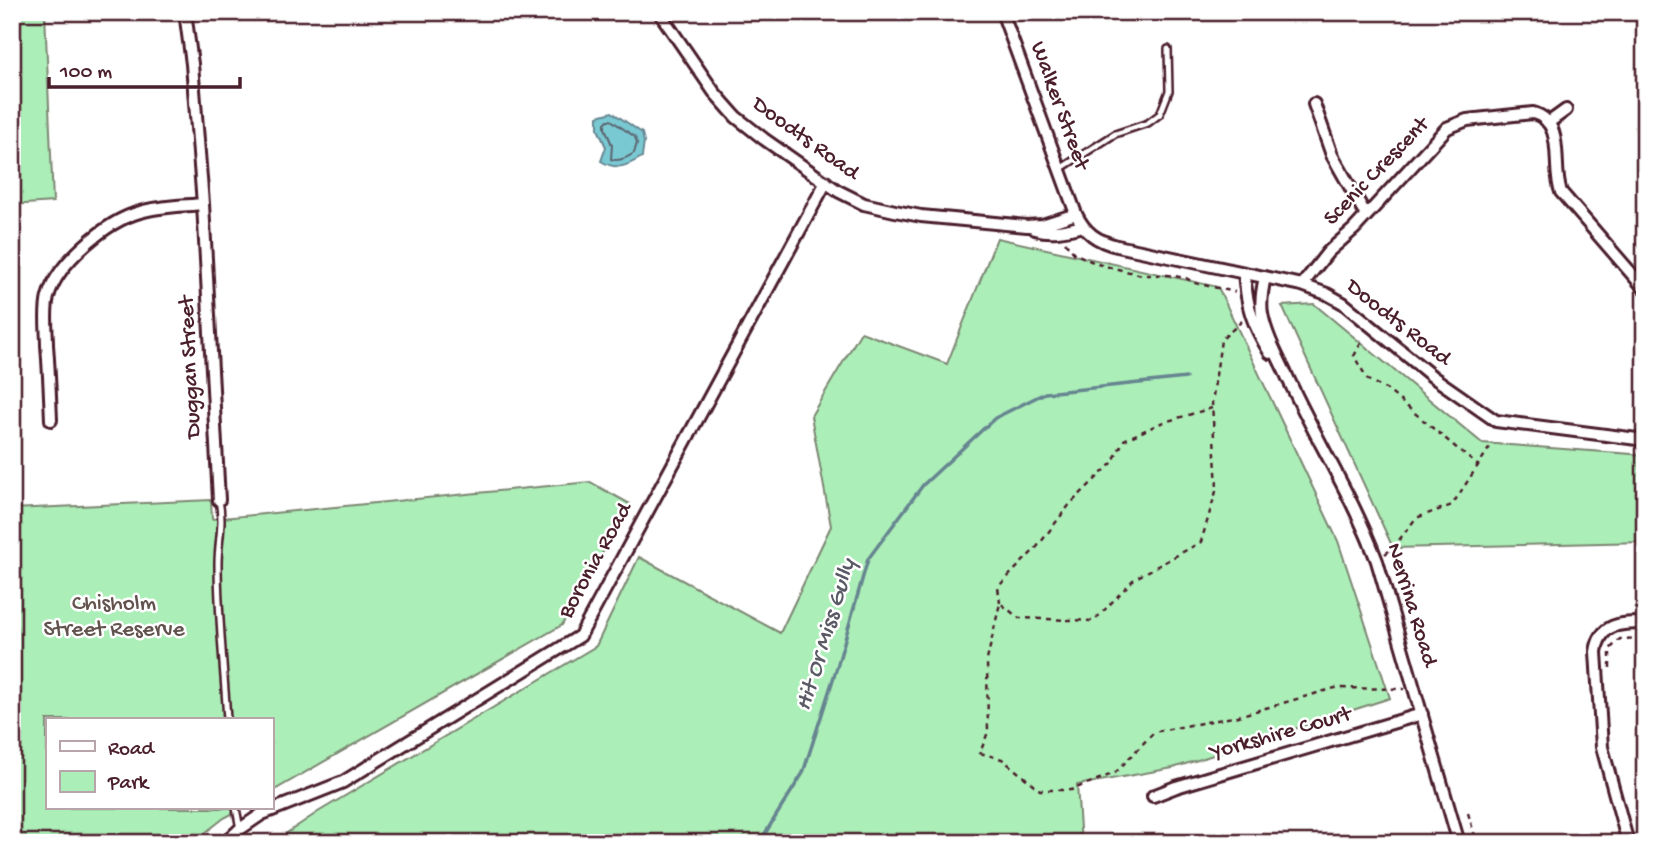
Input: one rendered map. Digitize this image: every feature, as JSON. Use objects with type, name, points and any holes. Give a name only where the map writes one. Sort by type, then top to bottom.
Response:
[{"type":"street","name":"Duggan Street","points":[[185,12],[204,204],[219,500]]},
{"type":"street","name":"Doodts Road","points":[[659,12],[728,108],[754,131],[838,191],[859,202],[921,215],[1018,225],[1039,225],[1076,214],[1096,239],[1108,244],[1303,285],[1327,294],[1343,303],[1433,377],[1496,421],[1645,440]]},
{"type":"street","name":"Walker Street","points":[[1002,12],[1076,214]]},
{"type":"street","points":[[1314,104],[1332,155],[1366,215]]},
{"type":"street","points":[[1566,110],[1548,123],[1555,139],[1561,192],[1644,286]]},
{"type":"street","name":"Scenic Crescent","points":[[1303,285],[1328,252],[1443,131],[1454,124],[1472,119],[1529,113],[1538,114],[1548,123]]},
{"type":"street","name":"Boronia Road","points":[[273,808],[343,782],[580,636],[826,182]]},
{"type":"street","points":[[51,420],[46,314],[49,293],[59,274],[85,246],[123,219],[147,211],[204,204]]},
{"type":"street","name":"Doodts Road","points":[[1018,225],[1045,231],[1083,226]]},
{"type":"street","name":"Nerrina Road","points":[[1244,273],[1250,315],[1258,333],[1294,391],[1365,528],[1459,843]]},
{"type":"street","name":"Nerrina Road","points":[[1265,277],[1261,303],[1264,323],[1294,391]]},
{"type":"street","points":[[1628,843],[1602,747],[1595,657],[1598,642],[1603,633],[1611,627],[1645,623]]},
{"type":"street","name":"Yorkshire Court","points":[[1153,796],[1422,714]]},
{"type":"street","name":"Boronia Road","points":[[225,843],[240,829],[269,810]]},
{"type":"lane","points":[[1060,169],[1115,134],[1148,123],[1160,114],[1170,88],[1168,49]]},
{"type":"lane","name":"Duggan Street","points":[[219,500],[222,516],[218,561],[226,718]]},
{"type":"lane","points":[[236,810],[240,829]]},
{"type":"path","points":[[1059,231],[1074,253],[1097,264],[1142,275],[1186,278],[1195,283],[1246,294]]},
{"type":"path","points":[[1000,603],[1019,618],[1094,621],[1134,579],[1201,542],[1217,488],[1212,408],[1221,340],[1250,315]]},
{"type":"path","points":[[1361,343],[1354,356],[1368,380],[1386,389],[1478,466]]},
{"type":"path","points":[[1212,408],[1161,423],[1124,440],[1112,463],[1070,504],[1037,548],[998,587],[1000,603],[987,660],[988,732],[980,753],[1002,759],[1040,790],[1072,790],[1115,773],[1154,732],[1238,716],[1335,688],[1415,690]]},
{"type":"path","points":[[1377,561],[1393,548],[1416,518],[1452,505],[1492,444]]},
{"type":"path","points":[[1610,675],[1610,649],[1620,639],[1645,638]]},
{"type":"path","points":[[1468,813],[1477,843]]},
{"type":"green space","points":[[12,12],[45,12],[53,202],[12,205]]},
{"type":"green space","points":[[997,238],[1218,287],[1338,541],[1390,698],[1173,768],[1077,785],[1081,843],[272,843],[318,812],[596,646],[639,557],[780,633],[831,526],[811,416],[861,332],[947,364]]},
{"type":"green space","points":[[1314,304],[1482,443],[1645,455],[1645,542],[1393,548],[1282,306]]},
{"type":"green space","name":"Chisholm Street Reserve","points":[[590,482],[630,504],[562,625],[273,791],[273,718],[46,718],[46,810],[239,810],[224,818],[192,843],[12,843],[12,509],[211,500],[212,519]]},
{"type":"water","points":[[612,112],[642,133],[644,142],[642,157],[622,166],[612,166],[601,161],[606,147],[598,129],[598,116]]},
{"type":"waterway","name":"Hit Or Miss Gully","points":[[759,843],[803,773],[868,559],[923,485],[995,418],[1045,393],[1186,378]]}]
